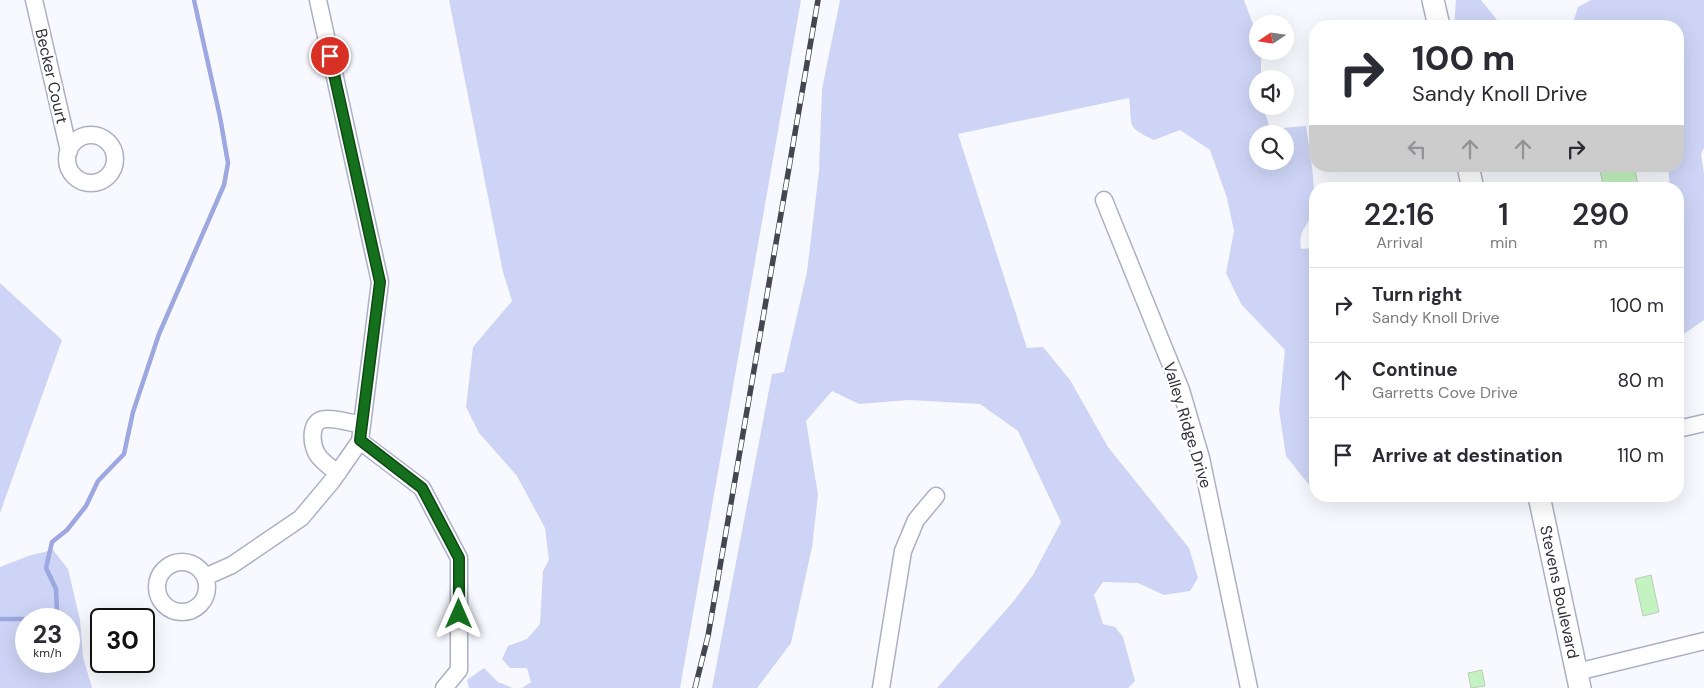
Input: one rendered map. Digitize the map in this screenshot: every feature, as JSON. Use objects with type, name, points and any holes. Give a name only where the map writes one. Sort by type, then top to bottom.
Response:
[{"type":"street","name":"Becker Court","points":[[34,0],[69,151]]},
{"type":"street","points":[[205,577],[232,565],[301,518],[338,473],[361,433],[380,282],[318,0]]},
{"type":"street","points":[[1433,0],[1438,20]]},
{"type":"street","name":"Valley Ridge Drive","points":[[1104,200],[1181,390],[1201,458],[1249,688]]},
{"type":"street","points":[[338,473],[317,455],[312,437],[313,429],[318,422],[325,418],[361,433],[422,488],[459,558],[459,670],[444,688]]},
{"type":"street","points":[[1684,427],[1704,422]]},
{"type":"street","points":[[881,688],[904,551],[916,520],[936,496]]},
{"type":"street","name":"Stevens Boulevard","points":[[1540,502],[1579,680]]},
{"type":"street","points":[[1579,680],[1704,641]]},
{"type":"shaded area","points":[[449,0],[801,0],[680,688],[522,688],[531,682],[527,668],[510,668],[502,659],[508,646],[527,639],[540,624],[543,571],[549,560],[545,528],[517,476],[479,433],[466,407],[473,347],[512,301],[503,272]]},
{"type":"shaded area","points":[[840,0],[1244,0],[1250,15],[1249,60],[1261,60],[1261,70],[1249,70],[1249,115],[1266,115],[1269,125],[1249,125],[1249,170],[1294,170],[1294,127],[1306,126],[1309,145],[1309,172],[1313,172],[1314,182],[1309,182],[1309,220],[1302,233],[1300,243],[1301,249],[1309,248],[1309,485],[1286,456],[1279,410],[1285,350],[1241,304],[1226,273],[1234,231],[1227,198],[1210,150],[1180,130],[1154,140],[1138,132],[1132,125],[1129,98],[958,134],[1027,348],[1043,347],[1070,380],[1108,447],[1189,548],[1198,578],[1190,591],[1164,595],[1138,583],[1103,582],[1094,595],[1103,624],[1115,627],[1123,637],[1135,681],[1128,688],[937,688],[1013,602],[1033,575],[1061,522],[1018,431],[980,404],[909,400],[859,404],[832,391],[806,421],[818,495],[812,547],[791,643],[757,688],[712,688],[772,374],[784,372],[807,272],[819,171],[822,89]]},
{"type":"shaded area","points":[[1456,0],[1481,0],[1497,20],[1454,20]]},
{"type":"shaded area","points":[[1591,0],[1704,0],[1704,148],[1701,154],[1704,173],[1704,320],[1684,334],[1684,182],[1669,182],[1669,172],[1684,172],[1684,20],[1574,20],[1578,7]]},
{"type":"shaded area","points":[[0,283],[62,340],[0,513]]},
{"type":"shaded area","points":[[53,550],[68,569],[77,608],[15,608],[15,673],[80,673],[80,620],[83,657],[92,688],[0,688],[0,567],[31,555]]},
{"type":"shaded area","points":[[484,668],[498,682],[513,688],[469,688],[467,680]]},
{"type":"building","points":[[1600,172],[1635,172],[1637,182],[1602,182]]},
{"type":"building","points":[[1651,575],[1659,612],[1643,616],[1635,579]]},
{"type":"building","points":[[1482,670],[1485,686],[1471,688],[1468,673]]},
{"type":"waterway","points":[[57,608],[56,589],[46,568],[52,542],[67,530],[86,506],[98,481],[124,454],[133,412],[159,334],[224,185],[228,163],[220,117],[194,0]]},
{"type":"waterway","points":[[0,619],[15,619]]},
{"type":"railway","points":[[695,688],[708,636],[818,0]]},
{"type":"route","points":[[330,56],[380,282],[360,440],[422,488],[459,558],[459,614]]}]
